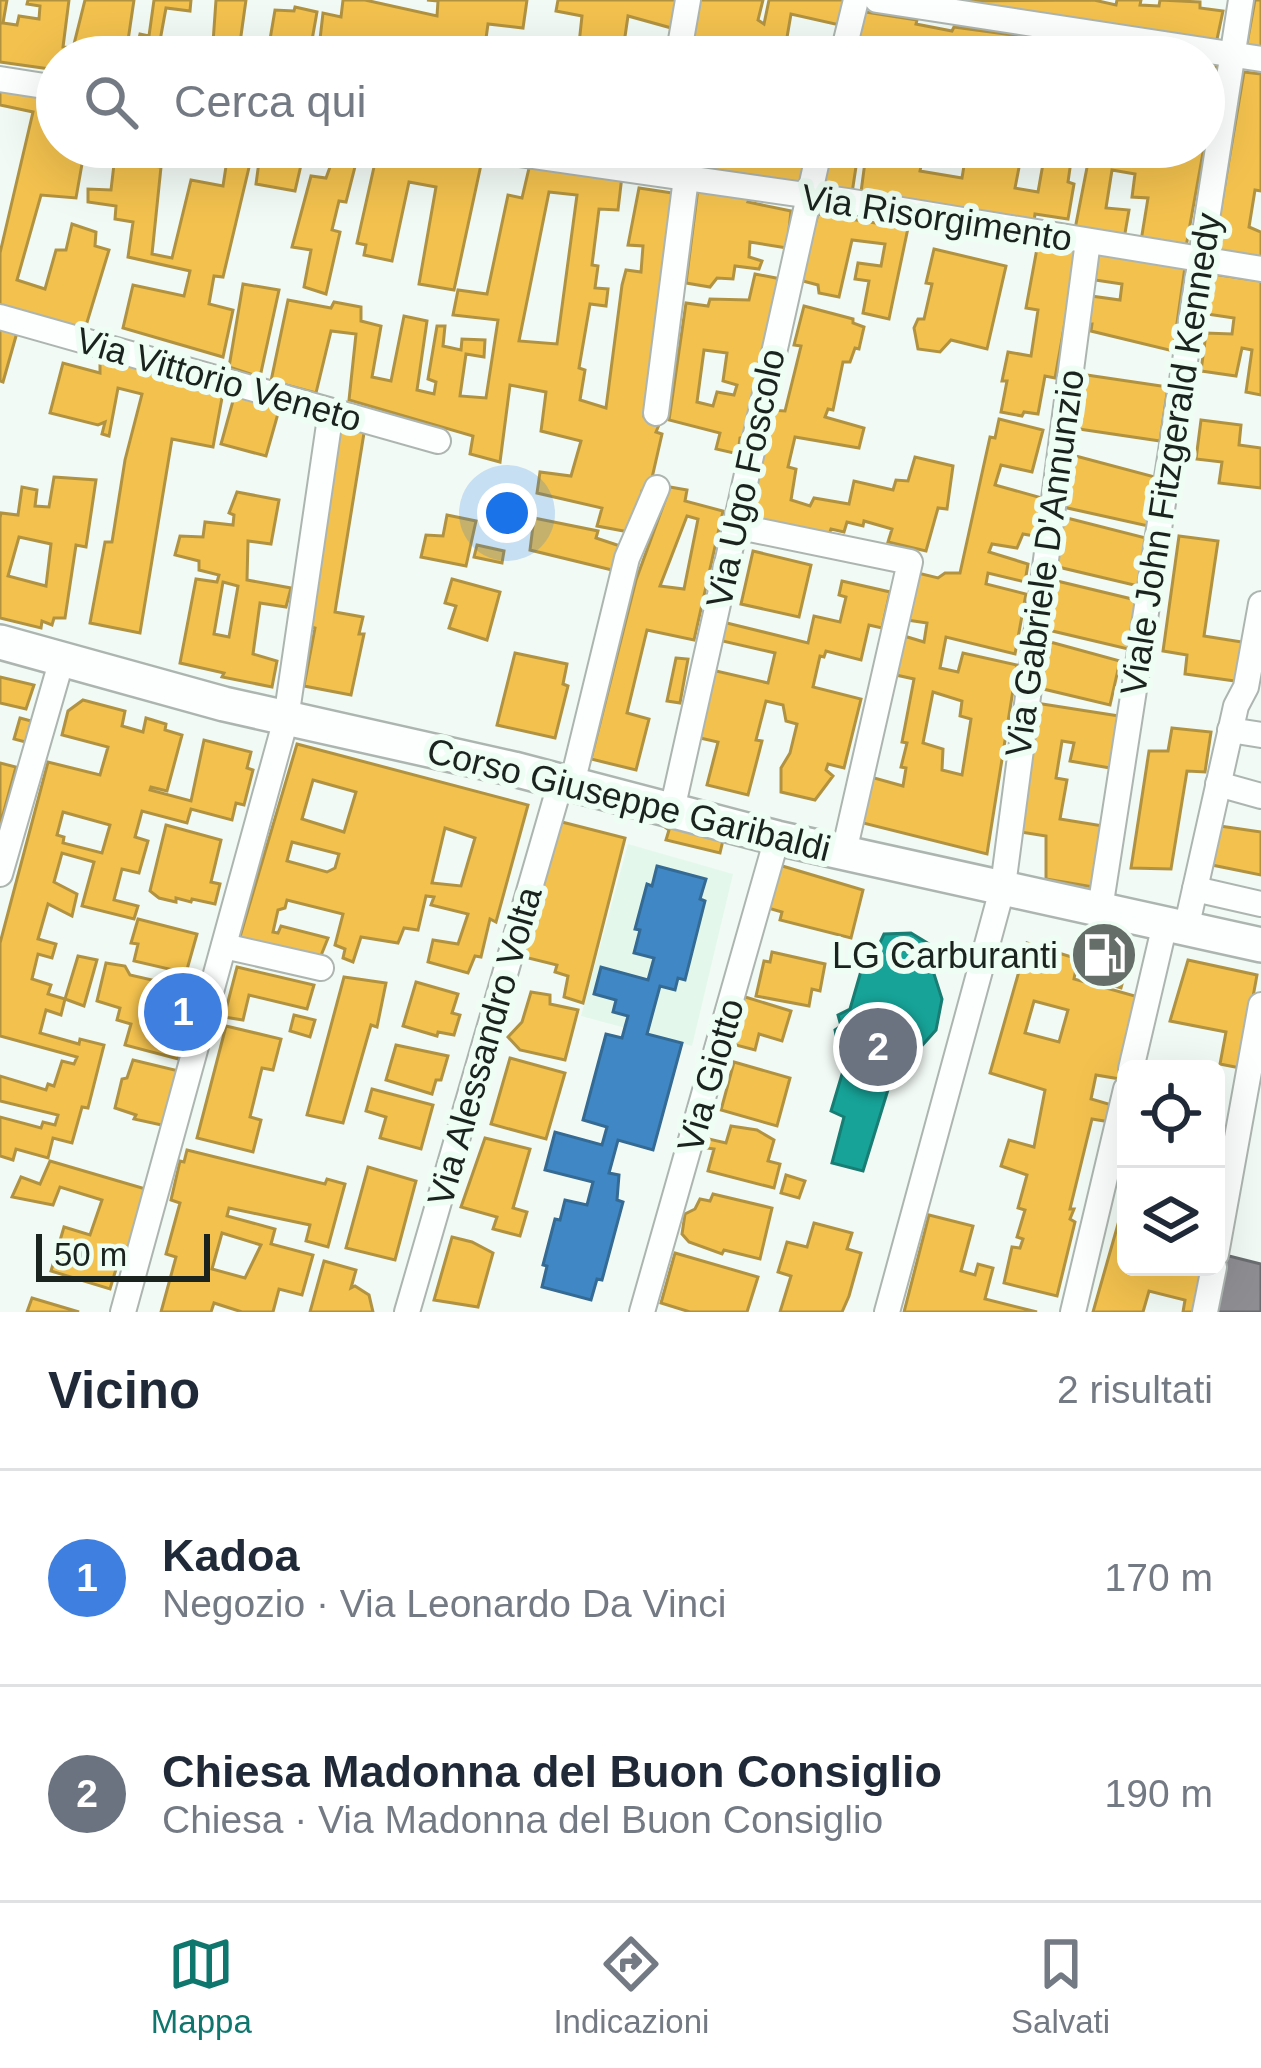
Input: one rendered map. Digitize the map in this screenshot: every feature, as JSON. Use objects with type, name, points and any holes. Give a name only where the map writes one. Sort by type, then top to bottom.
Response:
[{"type":"street","points":[[682,36],[688,0]]},
{"type":"street","points":[[847,36],[856,0]]},
{"type":"street","points":[[877,0],[1114,36]]},
{"type":"street","name":"Viale John Fitzgerald Kennedy","points":[[1225,99],[1241,0]]},
{"type":"street","points":[[1225,53],[1261,58]]},
{"type":"street","points":[[0,79],[36,85]]},
{"type":"street","name":"Via Risorgimento","points":[[616,168],[1261,269]]},
{"type":"street","points":[[657,174],[658,168]]},
{"type":"street","name":"Via Ugo Foscolo","points":[[672,810],[815,168]]},
{"type":"street","name":"Viale John Fitzgerald Kennedy","points":[[1100,909],[1214,168]]},
{"type":"street","points":[[656,413],[686,178]]},
{"type":"street","name":"Via Gabriele D'Annunzio","points":[[887,1312],[1003,886],[1088,241]]},
{"type":"street","name":"Via Vittorio Veneto","points":[[0,317],[438,441]]},
{"type":"street","points":[[123,1312],[284,726],[331,411]]},
{"type":"street","name":"Via Alessandro Volta","points":[[407,1312],[566,782],[627,558],[657,488]]},
{"type":"street","points":[[735,526],[910,562],[844,852]]},
{"type":"street","points":[[1134,1060],[1176,927],[1195,889],[1236,706],[1246,687],[1261,604]]},
{"type":"street","name":"Corso Giuseppe Garibaldi","points":[[0,642],[284,726],[566,782],[777,838],[1261,945]]},
{"type":"street","points":[[0,874],[62,659]]},
{"type":"street","points":[[1230,730],[1261,735]]},
{"type":"street","points":[[1218,784],[1261,796]]},
{"type":"street","name":"Via Giotto","points":[[642,1312],[777,838]]},
{"type":"street","points":[[1195,889],[1261,904]]},
{"type":"street","points":[[224,946],[321,968]]},
{"type":"street","points":[[1225,1204],[1261,1005]]},
{"type":"street","points":[[1073,1312],[1117,1127]]},
{"type":"street","points":[[1205,1312],[1212,1276]]},
{"type":"shaded area","points":[[628,844],[733,874],[692,1046],[581,1016]]},
{"type":"building: Abitazioni","points":[[0,0],[7,0],[3,23],[17,25],[19,16],[39,19],[40,6],[27,4],[28,0],[69,0],[64,36],[36,36],[36,67],[0,62]]},
{"type":"building: Abitazioni","points":[[85,0],[134,0],[129,36],[76,36]]},
{"type":"building: Abitazioni","points":[[154,0],[191,0],[190,11],[166,8],[161,36],[149,36]]},
{"type":"building: Abitazioni","points":[[216,0],[246,0],[241,36],[213,36]]},
{"type":"building: Abitazioni","points":[[343,0],[365,0],[437,16],[438,1],[427,0],[527,0],[523,28],[488,24],[486,36],[320,36],[323,13],[341,17]]},
{"type":"building: Abitazioni","points":[[558,0],[680,0],[675,29],[628,16],[625,36],[580,36],[582,16],[556,11]]},
{"type":"building: Abitazioni","points":[[699,0],[763,0],[758,20],[764,24],[769,0],[850,0],[844,26],[791,14],[787,36],[693,36]]},
{"type":"building: Abitazioni","points":[[1094,0],[1116,5],[1117,0],[1141,0],[1140,5],[1159,6],[1160,0],[1200,2],[1200,8],[1223,11],[1218,36],[1168,36],[960,1]]},
{"type":"building: Abitazioni","points":[[1255,0],[1261,0],[1261,52],[1246,49]]},
{"type":"building: Abitazioni","points":[[295,7],[317,12],[313,36],[271,36],[275,10],[294,11]]},
{"type":"building: Abitazioni","points":[[859,11],[952,31],[954,27],[1020,36],[853,36]]},
{"type":"building: Abitazioni","points":[[1244,72],[1261,74],[1261,191],[1255,190],[1249,227],[1261,232],[1261,261],[1213,254]]},
{"type":"building: Abitazioni","points":[[0,85],[36,90],[36,168],[81,168],[76,198],[41,195],[17,280],[45,289],[56,250],[66,250],[72,224],[96,232],[95,246],[109,250],[85,329],[0,306],[0,253],[33,112],[0,105]]},
{"type":"building: Abitazioni","points":[[114,168],[161,168],[152,254],[172,258],[191,180],[223,186],[226,168],[249,168],[223,277],[214,276],[209,304],[233,310],[223,357],[123,328],[133,285],[184,296],[190,271],[128,257],[133,222],[115,219],[116,206],[88,202],[88,189],[111,190]]},
{"type":"building: Abitazioni","points":[[258,168],[300,168],[295,191],[256,184]]},
{"type":"building: Abitazioni","points":[[330,168],[355,168],[332,230],[340,232],[326,294],[304,287],[311,250],[292,247],[311,176],[326,178]]},
{"type":"building: Abitazioni","points":[[374,168],[480,168],[454,290],[419,284],[436,187],[409,182],[392,261],[364,255],[366,245],[357,243]]},
{"type":"building: Abitazioni","points":[[529,168],[622,176],[618,210],[599,209],[592,265],[598,266],[595,288],[608,289],[606,306],[590,304],[579,368],[585,370],[580,400],[606,408],[622,285],[626,270],[641,272],[643,246],[628,245],[639,188],[679,194],[644,416],[661,420],[656,432],[662,434],[649,491],[642,491],[634,533],[597,526],[602,508],[537,493],[540,472],[571,476],[581,441],[541,431],[546,392],[510,385],[500,462],[470,454],[473,436],[349,400],[356,334],[331,331],[316,393],[271,381],[288,300],[331,308],[334,302],[361,307],[361,321],[381,326],[372,377],[391,381],[404,316],[427,321],[417,390],[434,394],[436,382],[428,379],[437,326],[445,326],[443,346],[461,350],[462,339],[485,340],[484,357],[466,354],[460,396],[486,398],[498,320],[453,315],[458,290],[487,294],[508,195],[522,198]],"holes":[[[549,192],[577,195],[557,344],[519,341]]]},
{"type":"building: Abitazioni","points":[[691,168],[809,168],[806,187]]},
{"type":"building: Abitazioni","points":[[824,168],[856,168],[852,193],[819,189]]},
{"type":"building: Abitazioni","points":[[864,168],[921,168],[962,178],[964,168],[1019,168],[1015,188],[1038,192],[1042,168],[1070,168],[1068,182],[1074,184],[1068,219],[1035,214],[1034,222],[861,192]]},
{"type":"building: Abitazioni","points":[[1087,168],[1200,168],[1186,247],[1141,241],[1148,198],[1132,197],[1135,174],[1112,170],[1106,208],[1129,210],[1124,239],[1075,229]]},
{"type":"building: Abitazioni","points":[[698,188],[791,211],[787,248],[750,242],[749,257],[762,261],[759,269],[735,266],[733,279],[717,278],[710,287],[686,283]]},
{"type":"building: Abitazioni","points":[[818,214],[908,228],[889,319],[863,313],[869,281],[855,279],[858,263],[881,266],[885,244],[852,240],[839,297],[819,293],[818,285],[799,280]]},
{"type":"building: Abitazioni","points":[[1038,243],[1078,250],[1055,378],[1045,376],[1038,414],[1024,412],[1022,416],[1001,412],[1007,381],[1002,381],[1008,352],[1031,356],[1038,310],[1026,308]]},
{"type":"building: Abitazioni","points":[[934,249],[1006,266],[987,349],[951,340],[940,352],[918,349],[914,328],[918,319],[924,319]]},
{"type":"building: Abitazioni","points":[[1098,254],[1185,267],[1173,351],[1091,331],[1092,324],[1087,324],[1091,296],[1120,300],[1122,284],[1095,280]]},
{"type":"building: Abitazioni","points":[[755,274],[781,279],[748,436],[740,438],[738,454],[716,449],[720,433],[669,420],[686,303],[708,306],[710,299],[749,300]],"holes":[[[704,350],[727,353],[723,381],[737,385],[734,395],[717,392],[713,406],[697,402]]]},
{"type":"building: Abitazioni","points":[[1213,274],[1261,281],[1261,395],[1246,392],[1252,350],[1242,348],[1236,376],[1201,371],[1206,333],[1232,334],[1234,318],[1207,314]]},
{"type":"building: Abitazioni","points":[[243,284],[279,290],[260,377],[229,367]]},
{"type":"building: Abitazioni","points":[[804,306],[853,319],[864,327],[859,349],[855,348],[850,362],[843,362],[833,410],[828,409],[825,417],[864,428],[859,448],[795,437],[788,467],[796,469],[791,500],[810,506],[814,498],[849,504],[854,481],[893,490],[896,480],[908,481],[915,457],[953,466],[947,509],[938,508],[926,551],[888,542],[892,529],[864,521],[863,526],[847,522],[844,532],[831,529],[827,540],[747,522],[770,410],[785,411],[801,346],[794,345]]},
{"type":"building: Abitazioni","points":[[0,325],[18,329],[3,382],[0,381]]},
{"type":"building: Abitazioni","points":[[100,358],[224,387],[213,447],[172,439],[140,633],[90,623],[142,394],[118,388],[109,436],[102,434],[105,422],[98,425],[50,413],[63,363],[100,373]]},
{"type":"building: Abitazioni","points":[[1080,374],[1168,387],[1160,441],[1072,428]]},
{"type":"building: Abitazioni","points":[[236,390],[281,403],[266,456],[221,444]]},
{"type":"building: Abitazioni","points":[[999,419],[1043,430],[1032,472],[1001,465],[995,485],[1042,498],[1034,536],[1023,534],[1017,548],[992,544],[989,552],[1028,564],[1025,582],[988,573],[986,584],[1026,594],[1015,654],[946,637],[940,668],[958,672],[963,653],[1017,665],[987,854],[859,822],[871,777],[903,786],[906,768],[901,767],[907,743],[902,742],[914,679],[896,675],[904,636],[924,642],[927,623],[907,620],[918,573],[938,578],[960,573],[990,437],[995,438]],"holes":[[[933,692],[962,701],[960,716],[971,719],[962,775],[942,770],[943,749],[923,743]]]},
{"type":"building: Abitazioni","points":[[1201,420],[1241,425],[1239,445],[1261,448],[1261,488],[1219,483],[1222,462],[1196,459]]},
{"type":"building: Abitazioni","points":[[341,422],[365,427],[335,612],[363,617],[351,695],[304,686],[315,628],[306,625]]},
{"type":"building: Abitazioni","points":[[1072,455],[1155,477],[1148,526],[1063,507]]},
{"type":"building: Abitazioni","points":[[54,477],[96,480],[86,547],[76,545],[65,618],[54,618],[52,625],[42,621],[41,628],[0,618],[1,513],[18,515],[22,487],[37,490],[35,506],[49,507]],"holes":[[[19,537],[51,544],[46,586],[8,576]]]},
{"type":"building: Abitazioni","points":[[670,487],[687,490],[685,501],[723,511],[694,640],[647,630],[627,713],[649,719],[636,770],[591,759],[636,580]],"holes":[[[687,516],[698,519],[684,589],[660,586]]]},
{"type":"building: Abitazioni","points":[[237,492],[279,500],[271,544],[248,541],[247,580],[291,588],[286,607],[260,603],[253,654],[277,661],[272,687],[180,663],[196,579],[217,582],[219,575],[199,570],[199,561],[175,555],[180,536],[203,537],[205,522],[233,525],[234,515],[229,513]],"holes":[[[223,582],[238,586],[229,637],[214,634]]]},
{"type":"building: Abitazioni","points":[[447,515],[476,521],[466,566],[421,557],[426,535],[443,536]]},
{"type":"building: Abitazioni","points":[[1063,517],[1146,538],[1138,586],[1054,566]]},
{"type":"building: Abitazioni","points":[[534,518],[598,531],[596,538],[626,548],[616,571],[530,550]]},
{"type":"building: Abitazioni","points":[[1179,536],[1218,541],[1204,636],[1248,643],[1242,682],[1185,674],[1187,655],[1163,651]]},
{"type":"building: Abitazioni","points":[[477,545],[504,551],[502,563],[474,557]]},
{"type":"building: Abitazioni","points":[[753,551],[811,565],[799,617],[741,604]]},
{"type":"building: Abitazioni","points":[[452,579],[500,592],[487,640],[449,628],[456,606],[445,603]]},
{"type":"building: Abitazioni","points":[[1053,580],[1136,600],[1128,649],[1044,629]]},
{"type":"building: Abitazioni","points":[[842,581],[890,592],[882,628],[869,625],[861,660],[826,651],[820,656],[813,687],[861,699],[844,768],[828,764],[826,770],[833,776],[815,800],[781,792],[781,768],[797,724],[786,721],[783,705],[766,701],[748,795],[707,785],[718,742],[696,737],[712,670],[768,683],[775,653],[718,640],[723,622],[808,643],[814,616],[840,622],[846,597],[839,595]]},
{"type":"building: Abitazioni","points":[[1043,640],[1120,661],[1110,705],[1035,687]]},
{"type":"building: Abitazioni","points":[[515,653],[567,664],[563,684],[568,686],[555,738],[497,725]]},
{"type":"building: Abitazioni","points":[[676,658],[688,659],[680,703],[667,701]]},
{"type":"building: Abitazioni","points":[[0,677],[34,685],[26,709],[0,703]]},
{"type":"building: Abitazioni","points":[[83,700],[125,711],[122,726],[143,732],[146,718],[182,735],[167,791],[150,790],[191,801],[204,740],[251,752],[247,768],[253,770],[244,805],[236,803],[232,820],[191,809],[187,823],[142,811],[135,837],[148,841],[139,873],[122,869],[114,900],[138,906],[134,919],[82,906],[94,862],[62,853],[54,882],[77,894],[72,916],[48,904],[38,939],[56,944],[52,958],[38,954],[32,979],[51,985],[48,994],[65,999],[61,1015],[46,1010],[40,1033],[79,1044],[80,1039],[104,1045],[88,1108],[82,1107],[72,1143],[53,1138],[48,1158],[16,1149],[13,1160],[0,1156],[0,1117],[41,1128],[43,1122],[55,1125],[58,1115],[0,1101],[0,1076],[46,1090],[48,1084],[54,1086],[62,1061],[74,1064],[77,1057],[0,1036],[0,943],[48,762],[100,775],[108,747],[62,735],[68,711]],"holes":[[[63,812],[110,825],[102,853],[63,843],[64,837],[57,835]]]},
{"type":"building: Abitazioni","points":[[1036,703],[1119,716],[1110,768],[1070,761],[1074,743],[1062,741],[1056,778],[1067,780],[1060,819],[1103,826],[1093,887],[1046,879],[1046,836],[1015,831]]},
{"type":"building: Abitazioni","points":[[20,718],[35,722],[29,743],[14,739]]},
{"type":"building: Abitazioni","points":[[1172,728],[1211,732],[1205,772],[1187,771],[1171,869],[1131,868],[1149,751],[1168,751]]},
{"type":"building: Abitazioni","points":[[297,744],[528,805],[496,922],[490,919],[481,957],[475,956],[468,973],[428,962],[433,940],[458,944],[468,914],[431,905],[434,897],[426,896],[418,930],[404,928],[398,943],[361,937],[353,962],[343,958],[345,949],[335,945],[343,914],[287,900],[285,908],[278,910],[273,932],[278,933],[281,926],[328,938],[320,958],[239,940]],"holes":[[[313,780],[356,792],[344,832],[302,819]],[[445,828],[475,838],[461,886],[432,883]],[[292,842],[339,854],[335,868],[327,872],[287,861]]]},
{"type":"building: Abitazioni","points":[[0,763],[16,767],[1,822],[0,821]]},
{"type":"building: Abitazioni","points":[[558,821],[625,838],[583,1003],[564,997],[568,976],[555,972],[557,965],[520,956]]},
{"type":"building: Abitazioni","points":[[661,824],[723,840],[720,853],[666,840],[669,830]]},
{"type":"building: Abitazioni","points":[[166,825],[221,840],[211,882],[220,884],[215,904],[176,898],[176,902],[150,891]]},
{"type":"building: Abitazioni","points":[[1220,826],[1261,832],[1261,875],[1212,865]]},
{"type":"building: Abitazioni","points":[[779,865],[863,890],[851,938],[780,920],[782,912],[768,908]]},
{"type":"building: Abitazioni","points":[[138,919],[197,934],[186,973],[134,961],[138,944],[131,943]]},
{"type":"building: Abitazioni","points":[[1112,939],[1133,944],[1121,988],[1100,982]]},
{"type":"building: Abitazioni","points":[[1027,943],[1078,959],[1074,979],[1142,998],[1125,1060],[1117,1060],[1117,1078],[1096,1075],[1091,1099],[1112,1105],[1110,1122],[1092,1119],[1070,1209],[1074,1209],[1070,1219],[1075,1222],[1057,1296],[1004,1283],[1012,1247],[1020,1248],[1023,1239],[1017,1237],[1025,1210],[1018,1208],[1027,1175],[1001,1166],[1009,1140],[1034,1147],[1045,1090],[990,1073]],"holes":[[[1034,1001],[1068,1010],[1059,1042],[1025,1033]]]},
{"type":"building: Abitazioni","points":[[772,952],[825,964],[820,991],[812,989],[809,1006],[756,996],[764,961],[770,962]]},
{"type":"building: Abitazioni","points":[[78,956],[97,960],[84,1006],[65,999]]},
{"type":"building: Abitazioni","points":[[1188,960],[1257,975],[1240,1068],[1221,1060],[1226,1032],[1170,1021]]},
{"type":"building: Abitazioni","points":[[106,963],[125,966],[130,975],[187,988],[194,999],[178,1059],[125,1045],[131,1024],[117,1020],[120,1008],[97,1001]]},
{"type":"building: Abitazioni","points":[[237,967],[314,985],[307,1009],[249,995],[243,1020],[224,1017]]},
{"type":"building: Abitazioni","points":[[344,977],[386,983],[377,1027],[371,1025],[343,1123],[307,1115]]},
{"type":"building: Abitazioni","points":[[416,982],[458,994],[452,1013],[460,1015],[454,1035],[438,1032],[437,1036],[403,1026]]},
{"type":"building: Abitazioni","points":[[531,992],[550,995],[550,1004],[578,1010],[565,1060],[520,1050],[508,1037],[522,1022]]},
{"type":"building: Abitazioni","points":[[742,996],[791,1011],[782,1041],[759,1034],[755,1050],[728,1043]]},
{"type":"building: Abitazioni","points":[[294,1015],[315,1020],[310,1037],[290,1031]]},
{"type":"building: Abitazioni","points":[[226,1026],[281,1039],[273,1070],[262,1068],[250,1117],[261,1120],[253,1152],[197,1138]]},
{"type":"building: Abitazioni","points":[[396,1045],[448,1056],[432,1094],[386,1080]]},
{"type":"building: Abitazioni","points":[[510,1058],[565,1073],[546,1139],[491,1124]]},
{"type":"building: Abitazioni","points":[[133,1060],[179,1071],[166,1126],[134,1119],[136,1115],[115,1108],[122,1079],[127,1078]]},
{"type":"building: Abitazioni","points":[[734,1062],[790,1078],[777,1126],[721,1110]]},
{"type":"building: Abitazioni","points":[[372,1089],[433,1105],[421,1149],[380,1138],[386,1117],[366,1111]]},
{"type":"building: Abitazioni","points":[[731,1126],[757,1130],[774,1140],[768,1161],[780,1164],[774,1188],[708,1171],[714,1149],[707,1148],[709,1139],[726,1143]]},
{"type":"building: Abitazioni","points":[[485,1138],[530,1149],[513,1208],[527,1212],[520,1236],[493,1229],[497,1217],[461,1207]]},
{"type":"building: Abitazioni","points":[[187,1150],[325,1184],[327,1179],[345,1184],[328,1247],[306,1241],[310,1225],[229,1208],[227,1216],[275,1229],[271,1244],[313,1255],[302,1295],[279,1289],[273,1312],[242,1312],[214,1303],[211,1312],[161,1312],[176,1257],[166,1254],[180,1203],[171,1200],[180,1161],[184,1162]],"holes":[[[222,1233],[261,1245],[245,1278],[212,1269]]]},
{"type":"building: Abitazioni","points":[[50,1161],[149,1190],[132,1248],[123,1246],[110,1289],[51,1271],[64,1227],[90,1235],[102,1200],[60,1187],[53,1205],[12,1197],[21,1177],[40,1184]]},
{"type":"building: Abitazioni","points":[[368,1167],[416,1181],[395,1260],[346,1248]]},
{"type":"building: Abitazioni","points":[[786,1175],[805,1181],[799,1198],[781,1193]]},
{"type":"building: Abitazioni","points":[[713,1194],[772,1208],[760,1259],[724,1250],[722,1254],[689,1242],[682,1234],[685,1214],[700,1199],[710,1201]]},
{"type":"building: Abitazioni","points":[[929,1215],[973,1226],[961,1271],[975,1275],[978,1264],[993,1268],[985,1299],[1037,1312],[904,1312]]},
{"type":"building: Abitazioni","points":[[814,1223],[852,1233],[847,1249],[861,1253],[849,1296],[842,1312],[780,1312],[791,1276],[778,1272],[787,1242],[807,1247]]},
{"type":"building: Abitazioni","points":[[1117,1228],[1117,1276],[1206,1276],[1200,1312],[1183,1312],[1185,1300],[1149,1291],[1143,1312],[1093,1312]]},
{"type":"building: Abitazioni","points":[[452,1237],[493,1253],[478,1307],[434,1300]]},
{"type":"building: Abitazioni","points":[[675,1253],[758,1277],[747,1312],[690,1312],[661,1303]]},
{"type":"building: Abitazioni","points":[[324,1261],[356,1270],[351,1288],[369,1295],[373,1312],[310,1312]]},
{"type":"building: Abitazioni","points":[[32,1298],[79,1312],[27,1312]]},
{"type":"building: Scuole","points":[[657,866],[706,879],[700,899],[705,901],[685,980],[678,978],[675,990],[660,986],[647,1034],[682,1043],[653,1150],[618,1140],[609,1173],[619,1175],[617,1200],[623,1202],[602,1280],[597,1279],[591,1300],[542,1287],[555,1219],[560,1220],[565,1200],[587,1205],[593,1182],[545,1170],[555,1132],[602,1145],[607,1127],[583,1120],[606,1034],[622,1038],[628,1016],[613,1012],[616,1000],[594,994],[601,967],[648,980],[654,958],[634,953],[640,930],[635,929]]},
{"type":"building: Pubblico","points":[[911,933],[939,950],[934,974],[942,999],[936,1030],[891,1080],[863,1171],[832,1163],[844,1117],[831,1111],[843,1071],[835,1030],[841,1026],[838,1015],[850,1009],[861,971],[856,967],[864,957],[871,962],[884,934]]},
{"type":"building: Industria","points":[[1225,1255],[1261,1264],[1261,1312],[1212,1312],[1220,1276],[1225,1276]]},
{"type":"place","name":"LG Carburanti","points":[[1104,955]]},
{"type":"place","name":"Kadoa","points":[[183,1012]]},
{"type":"place","name":"Chiesa Madonna del Buon Consiglio","points":[[878,1047]]}]
